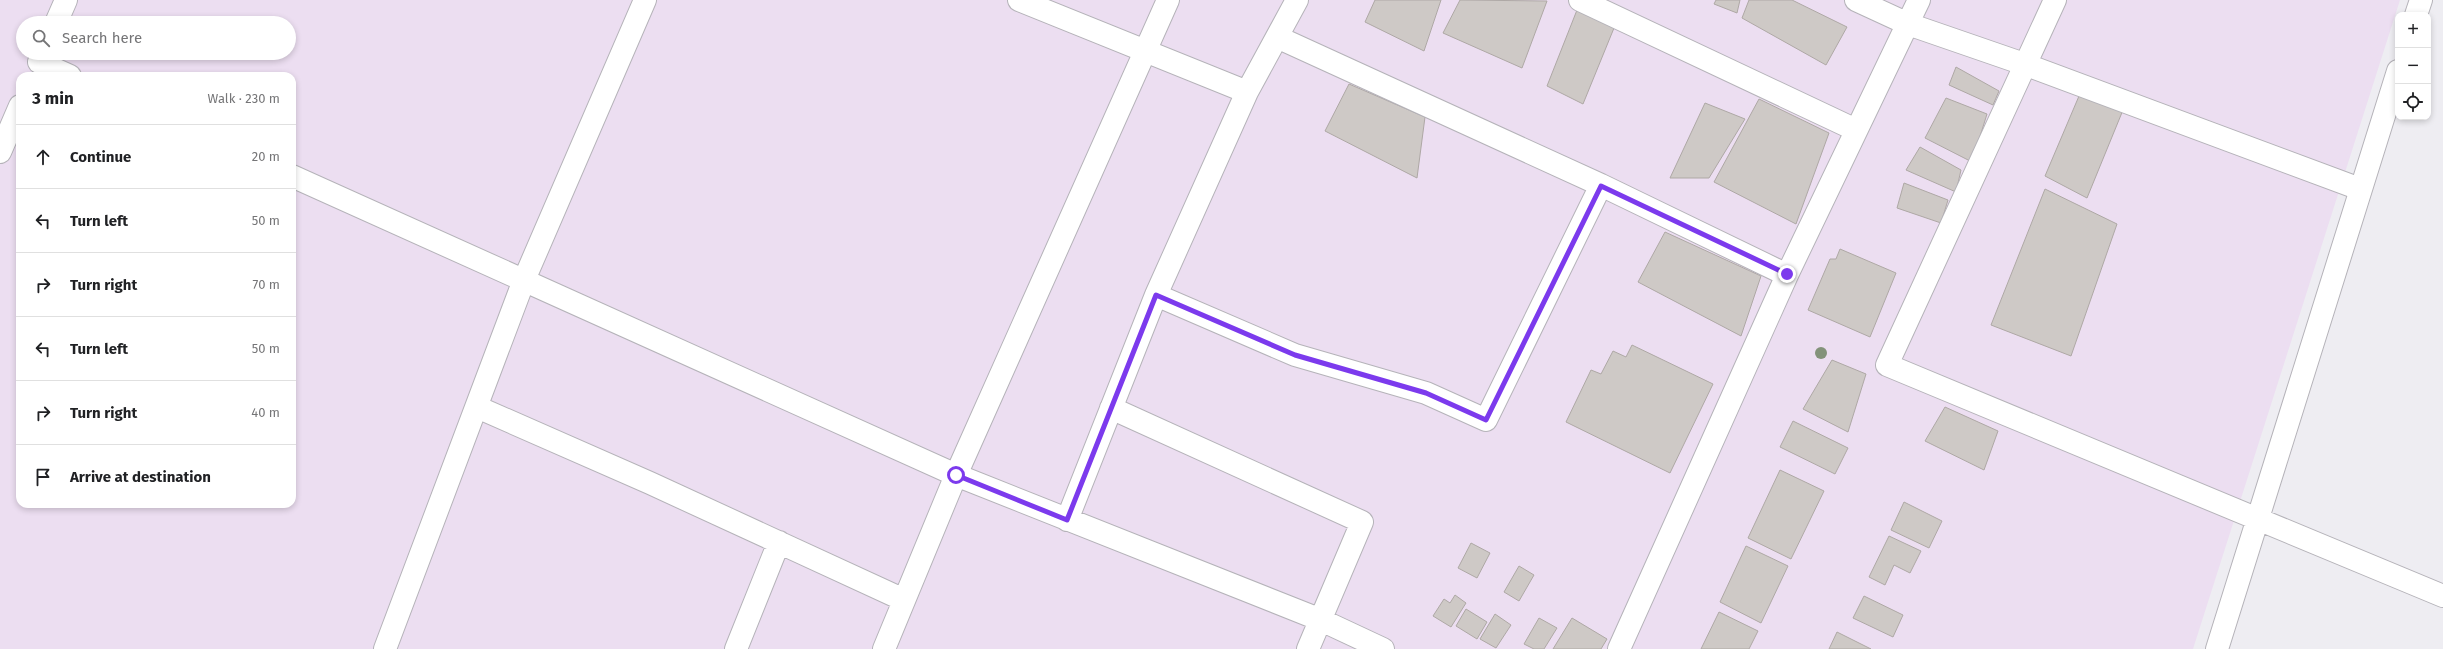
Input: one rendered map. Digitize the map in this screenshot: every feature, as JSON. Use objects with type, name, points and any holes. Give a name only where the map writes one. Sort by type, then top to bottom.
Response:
[{"type":"street","points":[[59,16],[66,0]]},
{"type":"street","points":[[385,649],[524,280],[646,0]]},
{"type":"street","points":[[1019,0],[1247,92]]},
{"type":"street","points":[[884,649],[956,475],[1143,51],[1168,0]]},
{"type":"street","points":[[1067,520],[1156,295],[1247,92],[1297,0]]},
{"type":"street","points":[[1580,0],[1856,130]]},
{"type":"street","points":[[1856,0],[1908,24],[2024,64],[2360,190]]},
{"type":"street","points":[[1619,649],[1787,274],[1919,0]]},
{"type":"street","points":[[2055,0],[2024,64],[1887,365],[2443,596]]},
{"type":"street","points":[[2417,12],[2421,0]]},
{"type":"street","points":[[1277,37],[1601,186],[1787,274]]},
{"type":"street","points":[[38,64],[59,72]]},
{"type":"street","points":[[2217,649],[2259,519],[2395,80]]},
{"type":"street","points":[[0,152],[16,115]]},
{"type":"street","points":[[296,178],[956,475],[1321,620],[1383,649]]},
{"type":"street","points":[[1156,295],[1295,355],[1426,393],[1486,420],[1601,186]]},
{"type":"street","points":[[477,407],[650,483],[904,600]]},
{"type":"street","points":[[1111,408],[1362,522],[1308,649]]},
{"type":"street","points":[[736,649],[779,542]]},
{"type":"shaded area","points":[[0,0],[2400,0],[2193,649],[0,649]]},
{"type":"building","points":[[1375,0],[1441,0],[1424,51],[1365,22]]},
{"type":"building","points":[[1460,0],[1547,1],[1522,68],[1443,33]]},
{"type":"building","points":[[1716,0],[1740,0],[1737,13],[1714,4]]},
{"type":"building","points":[[1749,0],[1792,0],[1847,27],[1826,65],[1742,18]]},
{"type":"building","points":[[1577,10],[1614,28],[1583,104],[1547,86]]},
{"type":"building","points":[[1956,67],[1999,91],[1993,105],[1949,85]]},
{"type":"building","points":[[1349,84],[1425,117],[1417,178],[1325,131]]},
{"type":"building","points":[[2079,96],[2123,110],[2087,198],[2045,176]]},
{"type":"building","points":[[1946,98],[1987,114],[1972,162],[1925,138]]},
{"type":"building","points":[[1759,99],[1829,133],[1796,224],[1714,182]]},
{"type":"building","points":[[1705,103],[1745,119],[1709,178],[1670,178]]},
{"type":"building","points":[[1920,147],[1961,170],[1956,192],[1906,170]]},
{"type":"building","points":[[1904,183],[1948,200],[1941,223],[1897,208]]},
{"type":"building","points":[[2045,189],[2117,224],[2071,356],[1991,325]]},
{"type":"building","points":[[1665,232],[1761,276],[1741,336],[1638,282]]},
{"type":"building","points":[[1840,249],[1896,273],[1870,337],[1808,310],[1830,259],[1836,259]]},
{"type":"building","points":[[1632,345],[1713,384],[1670,473],[1566,422],[1591,370],[1601,374],[1613,351],[1626,357]]},
{"type":"building","points":[[1832,360],[1866,374],[1848,432],[1803,409]]},
{"type":"building","points":[[1945,407],[1998,431],[1984,470],[1925,441]]},
{"type":"building","points":[[1793,421],[1848,448],[1835,474],[1780,447]]},
{"type":"building","points":[[1780,470],[1824,491],[1791,559],[1748,538]]},
{"type":"building","points":[[1904,502],[1942,521],[1929,548],[1891,530]]},
{"type":"building","points":[[1889,536],[1921,551],[1910,573],[1894,565],[1885,585],[1869,577]]},
{"type":"building","points":[[1471,543],[1490,553],[1477,578],[1458,568]]},
{"type":"building","points":[[1746,546],[1788,566],[1761,623],[1720,602]]},
{"type":"building","points":[[1519,566],[1534,575],[1519,601],[1504,592]]},
{"type":"building","points":[[1455,595],[1466,603],[1451,627],[1433,616],[1444,599],[1450,603]]},
{"type":"building","points":[[1864,596],[1903,615],[1893,637],[1853,618]]},
{"type":"building","points":[[1466,609],[1487,622],[1477,639],[1456,626]]},
{"type":"building","points":[[1719,612],[1758,631],[1749,649],[1701,649]]},
{"type":"building","points":[[1495,614],[1511,625],[1496,648],[1480,639]]},
{"type":"building","points":[[1539,618],[1557,628],[1544,649],[1534,649],[1524,644]]},
{"type":"building","points":[[1572,618],[1607,639],[1601,649],[1553,649]]},
{"type":"building","points":[[1837,632],[1871,649],[1829,649]]},
{"type":"route","points":[[956,475],[1067,520],[1156,295],[1295,355],[1323,365],[1426,393],[1457,405],[1486,420],[1601,186],[1787,274]]}]
